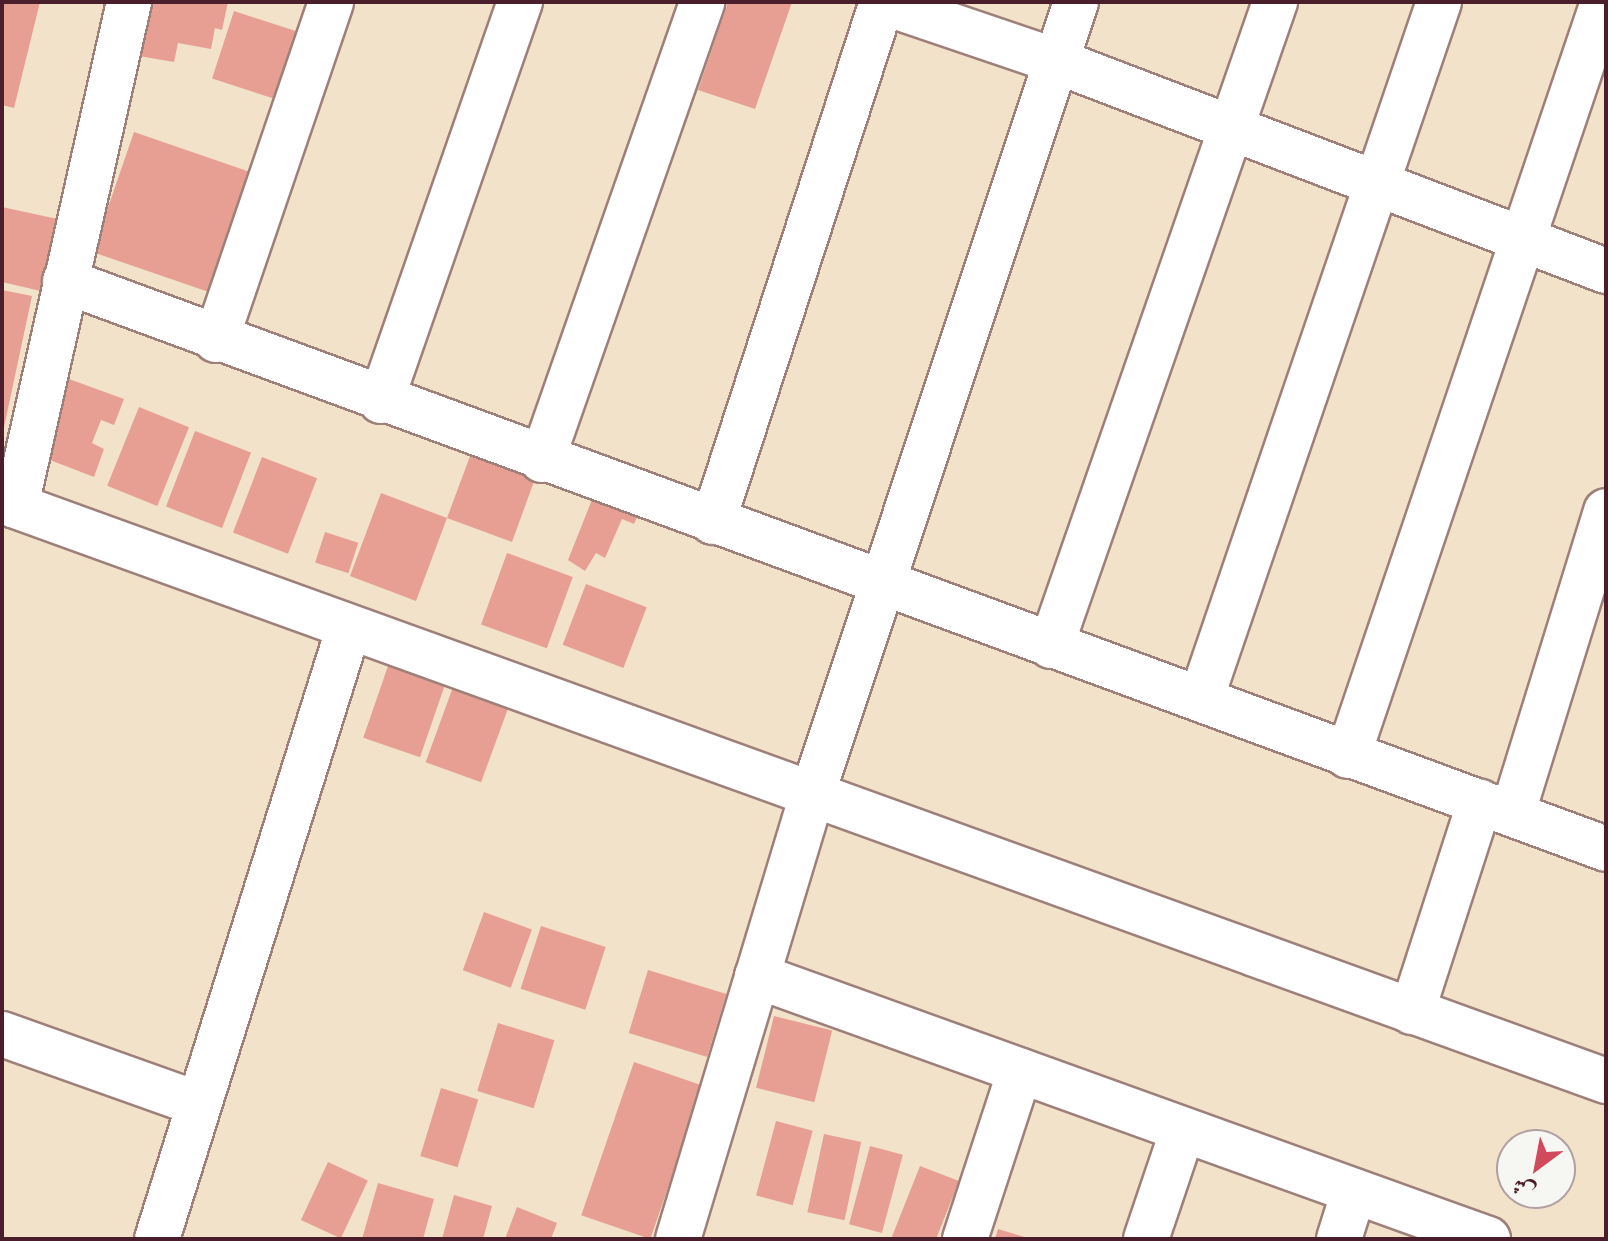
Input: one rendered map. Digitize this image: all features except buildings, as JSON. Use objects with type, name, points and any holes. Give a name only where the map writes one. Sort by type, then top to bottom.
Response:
[{"type":"street","points":[[129,2],[65,281],[9,504],[1606,1081]]},
{"type":"street","points":[[216,340],[331,2]]},
{"type":"street","points":[[381,401],[520,2]]},
{"type":"street","points":[[542,460],[702,2]]},
{"type":"street","points":[[713,522],[882,2],[1056,61],[1235,129],[1375,187],[1606,271]]},
{"type":"street","points":[[678,1239],[812,795],[1076,2]]},
{"type":"street","points":[[1051,646],[1235,129],[1275,2]]},
{"type":"street","points":[[1201,699],[1439,2]]},
{"type":"street","points":[[1348,756],[1603,2]]},
{"type":"street","points":[[65,281],[381,401],[1606,849]]},
{"type":"street","points":[[1412,1012],[1496,807],[1606,511]]},
{"type":"street","points":[[157,1239],[349,627]]},
{"type":"street","points":[[757,976],[1488,1239]]},
{"type":"street","points":[[2,1034],[199,1104]]},
{"type":"street","points":[[965,1239],[1020,1071]]},
{"type":"street","points":[[1146,1239],[1183,1130]]},
{"type":"street","points":[[1339,1239],[1354,1191]]}]
